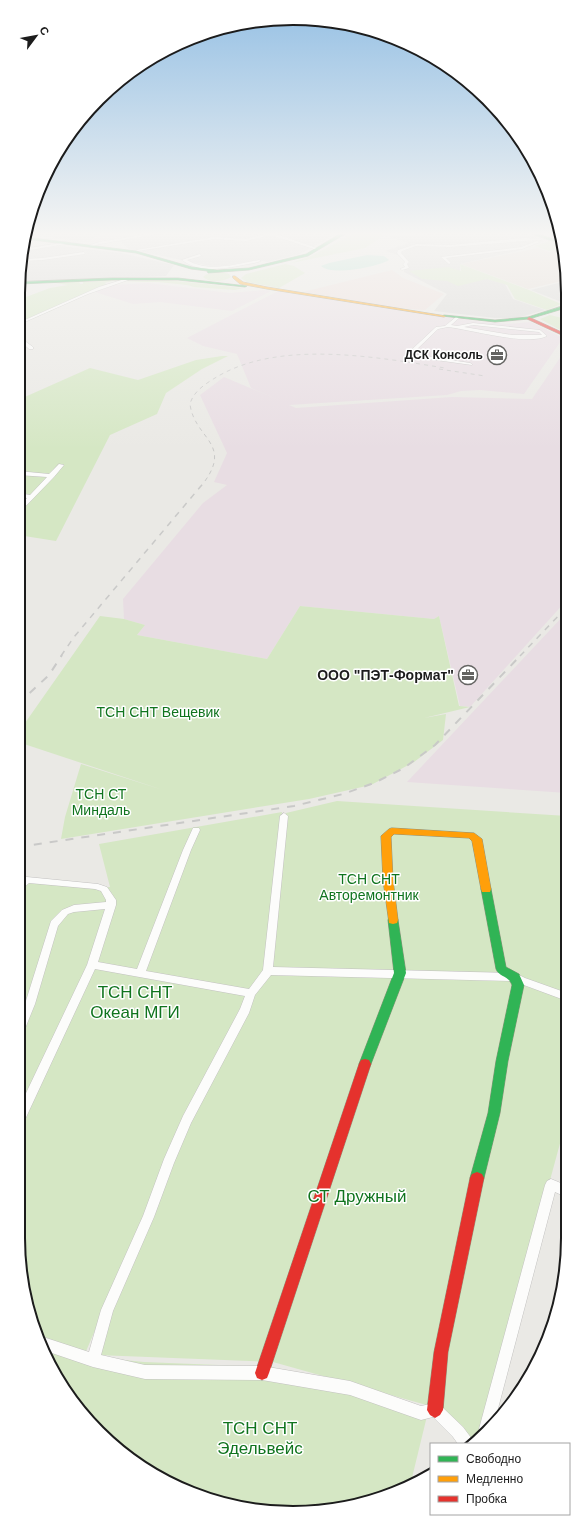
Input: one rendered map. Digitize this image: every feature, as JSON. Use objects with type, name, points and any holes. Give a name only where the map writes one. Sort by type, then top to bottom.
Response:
[{"type":"main road","points":[[365,305],[457,322],[536,319],[561,308]]},
{"type":"main road","points":[[513,320],[536,319],[561,333]]},
{"type":"main road","points":[[262,1373],[367,1058],[400,973],[388,880],[386,836],[392,831],[471,835],[477,839],[501,969],[515,977],[518,985],[502,1061],[494,1113],[482,1156],[441,1352],[436,1410]]},
{"type":"street","points":[[25,321],[52,311],[60,305]]},
{"type":"street","points":[[447,326],[457,322],[515,337],[545,336],[540,331],[457,322],[437,328],[409,355],[470,364]]},
{"type":"street","points":[[25,342],[31,348]]},
{"type":"street","points":[[25,504],[61,465]]},
{"type":"street","points":[[25,474],[52,476]]},
{"type":"street","points":[[25,496],[32,497]]},
{"type":"street","points":[[92,1360],[107,1310],[148,1217],[168,1163],[187,1120],[245,1010],[251,993],[268,971],[284,816]]},
{"type":"street","points":[[140,973],[196,830]]},
{"type":"street","points":[[25,878],[95,886],[104,889],[111,900],[111,905],[92,965],[25,1107]]},
{"type":"street","points":[[25,1016],[54,924],[62,915],[74,909],[111,905]]},
{"type":"street","points":[[92,965],[251,993]]},
{"type":"street","points":[[268,971],[400,973],[515,977],[544,990],[561,995]]},
{"type":"street","points":[[488,1422],[551,1185],[561,1189]]},
{"type":"street","points":[[47,1344],[92,1360],[145,1372],[262,1373],[350,1388],[421,1413],[436,1410],[458,1432],[466,1443]]},
{"type":"shaded area","points":[[188,305],[243,305],[232,311]]},
{"type":"shaded area","points":[[250,305],[373,305],[482,322],[508,324],[531,322],[561,337],[561,341],[524,394],[480,390],[461,391],[447,395],[289,405],[296,408],[452,397],[532,399],[561,356],[561,607],[470,707],[460,706],[439,616],[434,619],[300,606],[267,659],[137,635],[145,625],[124,619],[123,599],[203,503],[227,485],[214,482],[227,453],[200,395],[224,377],[279,400],[251,388],[237,354],[203,346],[187,338]]},
{"type":"shaded area","points":[[381,305],[430,305],[425,310]]},
{"type":"shaded area","points":[[438,305],[532,305],[545,310],[517,318],[495,318],[434,311]]},
{"type":"shaded area","points":[[561,618],[561,793],[407,782]]},
{"type":"green space","points":[[25,305],[59,305],[51,311],[25,320]]},
{"type":"green space","points":[[534,305],[558,305],[547,310]]},
{"type":"green space","points":[[550,315],[561,318],[561,330],[540,319]]},
{"type":"green space","points":[[228,356],[202,369],[166,393],[157,414],[110,435],[56,541],[25,536],[25,397],[90,368],[138,380],[196,360]]},
{"type":"green space","name":"ТСН СНТ Вещевик","points":[[300,606],[434,619],[439,616],[459,706],[470,707],[424,718],[446,714],[443,740],[414,762],[371,785],[309,799],[61,839],[65,817],[81,764],[163,790],[25,744],[25,723],[100,616],[124,619],[145,625],[137,635],[267,659]]},
{"type":"green space","name":"ТСН СНТ Авторемонтник","points":[[337,801],[561,816],[561,992],[501,973],[270,969],[286,813]]},
{"type":"green space","name":"ТСН СНТ Океан МГИ","points":[[282,812],[264,970],[250,989],[176,1134],[143,1218],[84,1356],[144,1362],[272,1367],[427,1416],[412,1478],[396,1486],[345,1501],[328,1504],[293,1506],[258,1504],[241,1501],[190,1486],[144,1461],[103,1428],[70,1387],[45,1341],[30,1290],[27,1273],[25,1238],[25,881],[70,886],[110,887],[99,844]]},
{"type":"green space","name":"СТ Дружный","points":[[271,975],[511,981],[561,998],[561,1140],[483,1428],[467,1441],[430,1406],[273,1362],[97,1355],[130,1262],[168,1171],[254,993]]},
{"type":"railway","points":[[205,481],[212,468],[215,458],[209,441],[193,416],[190,404],[194,396],[203,386],[215,378],[240,366],[268,358],[328,354],[389,359],[445,368]]},
{"type":"railway","points":[[439,369],[485,376]]},
{"type":"railway","points":[[61,656],[74,637],[206,480]]},
{"type":"railway","points":[[520,656],[561,613]]},
{"type":"railway","points":[[25,697],[49,675],[62,655]]},
{"type":"railway","points":[[25,846],[294,806],[343,794],[374,783],[404,768],[435,745],[521,655]]},
{"type":"traffic: fast","points":[[444,316],[495,321],[529,318],[561,308]]},
{"type":"traffic: fast","points":[[477,1178],[494,1113],[502,1061],[518,985],[515,977],[501,969],[486,889]]},
{"type":"traffic: fast","points":[[365,1064],[400,973],[393,920]]},
{"type":"traffic: slow","points":[[377,305],[444,316]]},
{"type":"traffic: slow","points":[[393,920],[388,880],[386,836],[392,831],[471,835],[477,839],[486,889]]},
{"type":"traffic: jam","points":[[529,318],[561,334]]},
{"type":"traffic: jam","points":[[262,1373],[365,1064]]},
{"type":"traffic: jam","points":[[435,1410],[441,1352],[477,1178]]},
{"type":"place","name":"ДСК Консоль","points":[[497,355]]},
{"type":"place","name":"ООО \"ПЭТ-Формат\"","points":[[468,675]]},
{"type":"park label","name":"ТСН СТ Миндаль","points":[[101,802]]},
{"type":"park label","name":"ТСН СНТ Эдельвейс","points":[[260,1438]]}]
